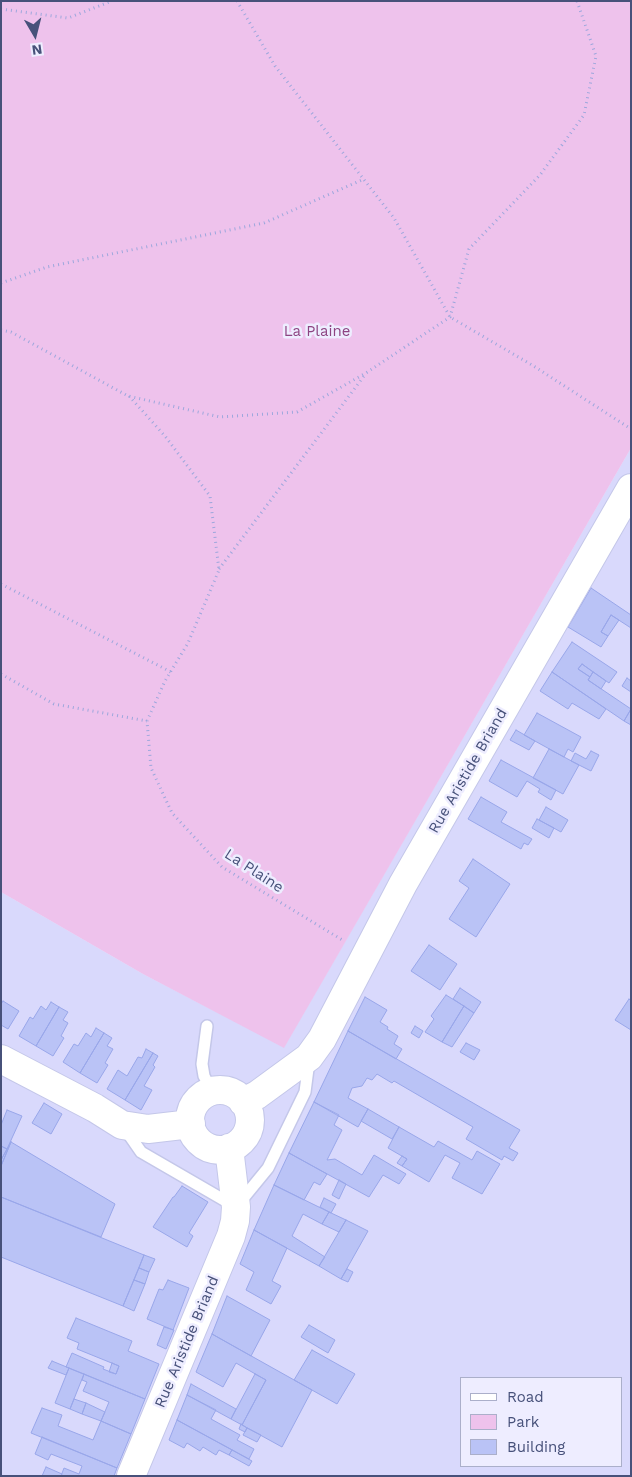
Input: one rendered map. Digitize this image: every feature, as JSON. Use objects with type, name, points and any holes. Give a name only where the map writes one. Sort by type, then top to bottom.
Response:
[{"type":"street","name":"Rue Aristide Briand","points":[[244,1102],[258,1095],[309,1057],[322,1039],[403,884],[631,488]]},
{"type":"street","points":[[1,1059],[95,1108],[122,1125],[148,1129],[191,1124]]},
{"type":"street","points":[[222,1090],[232,1092],[244,1102],[250,1116],[249,1126],[245,1136],[238,1143],[220,1150],[202,1144],[196,1137],[191,1124],[192,1110],[196,1102],[203,1096],[212,1091],[222,1090]]},
{"type":"street","name":"Rue Aristide Briand","points":[[131,1476],[231,1236],[236,1206],[229,1148]]},
{"type":"lane","points":[[207,1026],[202,1064],[204,1076],[212,1091]]},
{"type":"lane","name":"Rue Aristide Briand","points":[[236,1206],[268,1168],[305,1092],[309,1057]]},
{"type":"lane","points":[[122,1125],[141,1152],[236,1206]]},
{"type":"path","points":[[1,9],[68,18],[112,1]]},
{"type":"path","points":[[237,1],[275,66],[394,218],[450,317],[532,365],[631,429]]},
{"type":"path","points":[[1,330],[11,332],[128,396],[220,416],[297,412],[366,373],[450,317],[469,249],[540,175],[584,115],[596,56],[577,1]]},
{"type":"path","points":[[1,283],[47,267],[264,222],[364,179]]},
{"type":"path","points":[[1,674],[54,704],[147,721],[171,672],[188,643],[219,570],[366,373]]},
{"type":"path","points":[[128,396],[165,436],[210,496],[219,570]]},
{"type":"path","points":[[1,584],[171,672]]},
{"type":"path","name":"La Plaine","points":[[147,721],[151,768],[172,813],[222,867],[345,941],[367,952]]},
{"type":"shaded area","points":[[631,448],[631,1476],[1,1476],[1,892],[143,974],[284,1047]]},
{"type":"green space","name":"La Plaine","points":[[1,1],[631,1],[631,448],[284,1048],[143,974],[1,892]]},
{"type":"building","points":[[591,588],[631,615],[631,628],[611,615],[601,632],[608,636],[601,647],[568,627]]},
{"type":"building","points":[[611,615],[619,620],[608,636],[601,632]]},
{"type":"building","points":[[572,642],[617,672],[609,683],[582,664],[578,669],[590,677],[588,680],[631,709],[624,721],[552,672]]},
{"type":"building","points":[[582,664],[593,672],[590,677],[578,669]]},
{"type":"building","points":[[552,672],[606,709],[599,719],[572,703],[568,709],[540,691]]},
{"type":"building","points":[[593,672],[606,681],[601,689],[588,680]]},
{"type":"building","points":[[627,678],[631,681],[631,692],[622,686]]},
{"type":"building","points":[[631,709],[631,725],[624,721]]},
{"type":"building","points":[[537,713],[581,737],[573,752],[568,749],[564,757],[524,735]]},
{"type":"building","points":[[516,730],[535,741],[529,750],[510,740]]},
{"type":"building","points":[[549,749],[579,765],[563,794],[533,778]]},
{"type":"building","points":[[591,751],[599,755],[591,771],[571,761],[575,753],[586,759]]},
{"type":"building","points":[[501,760],[556,790],[551,800],[538,792],[540,789],[527,781],[517,797],[489,781]]},
{"type":"building","points":[[481,797],[507,812],[501,822],[532,839],[528,845],[524,843],[521,849],[468,819]]},
{"type":"building","points":[[546,807],[568,820],[561,832],[539,820]]},
{"type":"building","points":[[537,819],[554,828],[549,838],[532,828]]},
{"type":"building","points":[[473,859],[510,884],[476,937],[449,919],[469,888],[459,881]]},
{"type":"building","points":[[429,945],[457,964],[440,990],[411,971]]},
{"type":"building","points":[[460,988],[481,1002],[474,1013],[453,999]]},
{"type":"building","points":[[446,995],[464,1006],[442,1042],[425,1032],[434,1019],[431,1016]]},
{"type":"building","points":[[365,997],[387,1010],[380,1022],[398,1036],[394,1044],[402,1049],[396,1059],[348,1031]]},
{"type":"building","points":[[629,999],[631,1001],[631,1030],[615,1020]]},
{"type":"building","points":[[3,1001],[19,1011],[8,1029],[1,1025],[1,1004]]},
{"type":"building","points":[[51,1002],[59,1007],[36,1046],[19,1036],[30,1017],[33,1019],[41,1006],[46,1010]]},
{"type":"building","points":[[464,1006],[474,1013],[452,1047],[442,1042]]},
{"type":"building","points":[[59,1007],[68,1012],[63,1020],[68,1023],[61,1036],[64,1038],[53,1056],[36,1046]]},
{"type":"building","points":[[415,1026],[423,1031],[419,1038],[411,1033]]},
{"type":"building","points":[[96,1028],[104,1033],[80,1073],[63,1062],[74,1044],[78,1046],[86,1033],[91,1037]]},
{"type":"building","points":[[348,1031],[520,1130],[509,1148],[518,1153],[513,1161],[504,1156],[502,1160],[466,1139],[473,1127],[394,1081],[392,1083],[377,1074],[372,1080],[367,1078],[362,1086],[352,1088],[348,1098],[368,1109],[358,1127],[314,1102]]},
{"type":"building","points":[[104,1033],[112,1038],[107,1046],[113,1049],[105,1063],[108,1065],[97,1083],[80,1073]]},
{"type":"building","points":[[466,1043],[480,1050],[474,1060],[460,1052]]},
{"type":"building","points":[[146,1049],[153,1053],[125,1100],[107,1089],[118,1070],[127,1076],[138,1057],[142,1058]]},
{"type":"building","points":[[153,1053],[158,1056],[153,1065],[155,1067],[144,1086],[152,1090],[141,1110],[125,1100]]},
{"type":"building","points":[[314,1102],[339,1115],[334,1125],[342,1130],[327,1160],[335,1159],[362,1175],[374,1155],[406,1174],[399,1184],[383,1175],[369,1197],[289,1153]]},
{"type":"building","points":[[44,1103],[62,1114],[51,1134],[32,1123]]},
{"type":"building","points":[[368,1109],[399,1127],[392,1139],[361,1121]]},
{"type":"building","points":[[7,1110],[22,1116],[7,1149],[1,1146],[1,1125]]},
{"type":"building","points":[[399,1127],[434,1147],[438,1141],[472,1160],[477,1151],[500,1164],[482,1194],[452,1178],[460,1163],[445,1155],[429,1182],[402,1166],[407,1159],[388,1148]]},
{"type":"building","points":[[11,1142],[1,1166],[1,1160]]},
{"type":"building","points":[[11,1142],[115,1204],[101,1237],[1,1197],[1,1166]]},
{"type":"building","points":[[1,1146],[7,1149],[1,1160]]},
{"type":"building","points":[[289,1153],[327,1174],[320,1185],[314,1182],[304,1200],[274,1185]]},
{"type":"building","points":[[402,1156],[407,1159],[402,1166],[397,1163]]},
{"type":"building","points":[[339,1180],[346,1184],[339,1199],[332,1195]]},
{"type":"building","points":[[274,1185],[329,1212],[322,1224],[303,1214],[292,1236],[325,1257],[319,1266],[254,1230]]},
{"type":"building","points":[[182,1186],[208,1202],[189,1233],[193,1236],[187,1247],[153,1227]]},
{"type":"building","points":[[1,1197],[144,1255],[123,1306],[1,1257]]},
{"type":"building","points":[[324,1198],[336,1204],[331,1213],[320,1207]]},
{"type":"building","points":[[329,1212],[346,1220],[339,1232],[322,1224]]},
{"type":"building","points":[[346,1220],[368,1231],[341,1279],[319,1266]]},
{"type":"building","points":[[254,1230],[287,1248],[272,1281],[281,1286],[271,1304],[246,1290],[254,1272],[240,1264]]},
{"type":"building","points":[[144,1255],[155,1259],[149,1272],[139,1268]]},
{"type":"building","points":[[139,1268],[149,1272],[145,1284],[134,1280]]},
{"type":"building","points":[[347,1269],[353,1272],[348,1282],[341,1279]]},
{"type":"building","points":[[134,1280],[145,1284],[134,1311],[123,1306]]},
{"type":"building","points":[[168,1280],[189,1288],[173,1330],[147,1319],[159,1289],[163,1290]]},
{"type":"building","points":[[227,1296],[270,1320],[251,1356],[212,1334]]},
{"type":"building","points":[[76,1318],[132,1341],[128,1351],[159,1364],[145,1399],[66,1367],[72,1353],[116,1374],[119,1366],[77,1349],[79,1343],[67,1338]]},
{"type":"building","points":[[309,1325],[335,1340],[328,1353],[301,1337]]},
{"type":"building","points":[[164,1327],[174,1330],[166,1349],[157,1345]]},
{"type":"building","points":[[212,1334],[312,1390],[282,1447],[242,1425],[266,1380],[236,1363],[223,1387],[196,1372]]},
{"type":"building","points":[[312,1350],[355,1374],[337,1404],[294,1380]]},
{"type":"building","points":[[52,1361],[69,1368],[66,1375],[48,1368]]},
{"type":"building","points":[[112,1363],[119,1366],[116,1374],[109,1372]]},
{"type":"building","points":[[69,1368],[84,1374],[70,1409],[55,1403]]},
{"type":"building","points":[[84,1374],[145,1399],[131,1434],[101,1421],[109,1402],[83,1391],[87,1382],[82,1380]]},
{"type":"building","points":[[255,1374],[266,1380],[242,1425],[231,1419]]},
{"type":"building","points":[[191,1384],[236,1409],[231,1419],[187,1395]]},
{"type":"building","points":[[187,1395],[216,1410],[211,1419],[240,1435],[237,1440],[254,1449],[249,1459],[177,1420]]},
{"type":"building","points":[[74,1399],[86,1403],[82,1414],[70,1409]]},
{"type":"building","points":[[86,1403],[105,1412],[101,1421],[82,1414]]},
{"type":"building","points":[[42,1408],[62,1415],[58,1426],[93,1440],[101,1421],[131,1434],[117,1468],[31,1433]]},
{"type":"building","points":[[177,1420],[232,1450],[229,1455],[219,1450],[216,1455],[203,1447],[200,1451],[187,1443],[184,1448],[169,1440]]},
{"type":"building","points":[[241,1424],[247,1428],[245,1432],[239,1429]]},
{"type":"building","points":[[247,1428],[261,1435],[257,1442],[243,1435]]},
{"type":"building","points":[[42,1437],[117,1468],[114,1476],[61,1476],[64,1468],[79,1474],[82,1466],[51,1454],[48,1460],[35,1454]]},
{"type":"building","points":[[232,1450],[252,1461],[249,1466],[229,1455]]},
{"type":"building","points":[[46,1467],[62,1474],[61,1476],[42,1476]]}]
